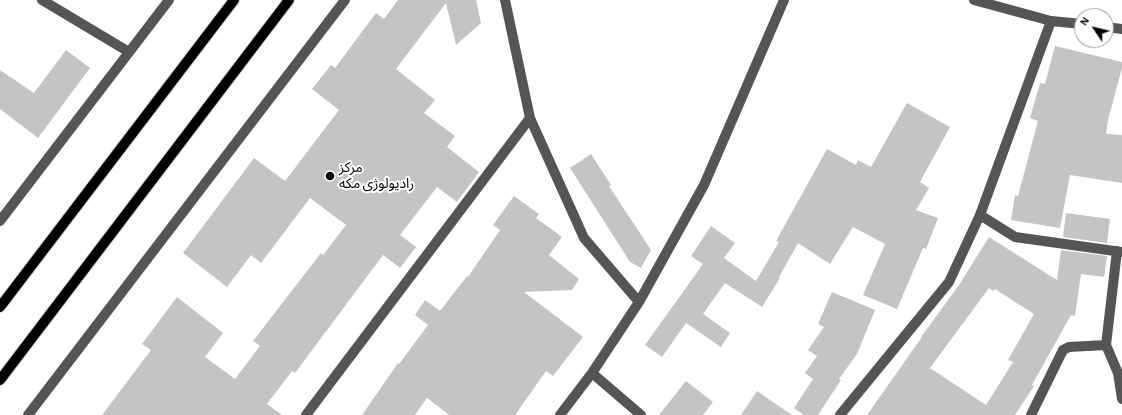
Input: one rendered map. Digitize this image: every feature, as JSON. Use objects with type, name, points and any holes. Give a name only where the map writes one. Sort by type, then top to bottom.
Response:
[{"type":"main road","points":[[0,307],[234,0]]},
{"type":"main road","points":[[0,380],[289,0]]},
{"type":"street","points":[[42,0],[129,52]]},
{"type":"street","points":[[0,221],[169,0]]},
{"type":"street","points":[[28,415],[345,0]]},
{"type":"street","points":[[505,0],[530,118],[584,238],[639,302]]},
{"type":"street","points":[[560,415],[592,373],[639,302],[704,185],[784,0]]},
{"type":"street","points":[[974,0],[1051,21],[1074,23]]},
{"type":"street","points":[[840,415],[949,282],[980,215],[1051,21]]},
{"type":"street","points":[[306,415],[530,118]]},
{"type":"street","points":[[980,215],[1015,237],[1119,251],[1106,345],[1118,373],[1122,399]]},
{"type":"street","points":[[1031,415],[1063,350],[1069,347],[1106,345]]},
{"type":"street","points":[[592,373],[641,415]]},
{"type":"building","points":[[398,0],[476,0],[481,23],[456,45],[446,3],[396,69],[435,100],[424,113],[455,136],[447,147],[479,172],[457,202],[437,187],[400,235],[416,247],[400,268],[383,255],[295,373],[292,371],[267,404],[282,415],[102,415],[151,350],[142,344],[177,297],[223,333],[205,357],[235,379],[260,346],[253,341],[321,253],[323,255],[346,225],[310,198],[261,263],[251,255],[227,287],[183,253],[254,158],[285,181],[339,110],[312,89],[331,65],[335,68],[376,13],[384,19]]},
{"type":"building","points":[[1055,46],[1122,62],[1122,68],[1108,120],[1106,134],[1122,135],[1122,183],[1070,175],[1060,228],[1011,220],[1015,195],[1018,196],[1038,121],[1030,118],[1040,83],[1045,84]]},
{"type":"building","points":[[66,50],[90,68],[38,138],[0,109],[0,70],[34,93]]},
{"type":"building","points":[[907,103],[950,127],[920,182],[929,188],[916,210],[938,218],[926,249],[923,248],[897,309],[863,295],[885,244],[853,227],[830,264],[798,243],[779,277],[780,278],[762,307],[725,283],[703,314],[730,333],[721,347],[686,323],[662,357],[645,345],[703,264],[691,256],[711,226],[735,243],[724,258],[756,281],[779,242],[776,241],[827,149],[856,165],[858,160],[871,167]]},
{"type":"building","points":[[591,154],[611,185],[609,186],[651,250],[641,268],[630,262],[570,168]]},
{"type":"building","points":[[514,196],[539,214],[536,218],[562,237],[549,255],[579,279],[572,290],[524,292],[583,337],[553,376],[546,371],[515,415],[449,415],[427,398],[415,415],[362,415],[398,363],[399,364],[428,325],[415,315],[425,300],[440,311],[467,276],[468,277],[500,230],[493,225]]},
{"type":"building","points":[[1066,213],[1110,219],[1107,243],[1063,237]]},
{"type":"building","points":[[989,237],[1057,280],[1061,250],[1107,256],[1104,277],[1081,274],[1075,316],[1071,315],[1032,385],[1034,386],[1015,415],[867,415],[921,337],[959,285]],"holes":[[[989,288],[993,291],[995,289],[1034,314],[1008,360],[1013,362],[986,405],[930,368]]]},
{"type":"building","points":[[832,292],[875,310],[857,354],[839,379],[841,380],[818,415],[804,415],[794,408],[813,379],[805,373],[817,356],[808,350],[824,327],[818,324]]},
{"type":"building","points":[[686,381],[713,402],[703,415],[659,415]]},
{"type":"building","points":[[757,391],[792,415],[741,415]]},
{"type":"place","name":"مرکز رادیولوژی مکه","points":[[330,176]]}]
